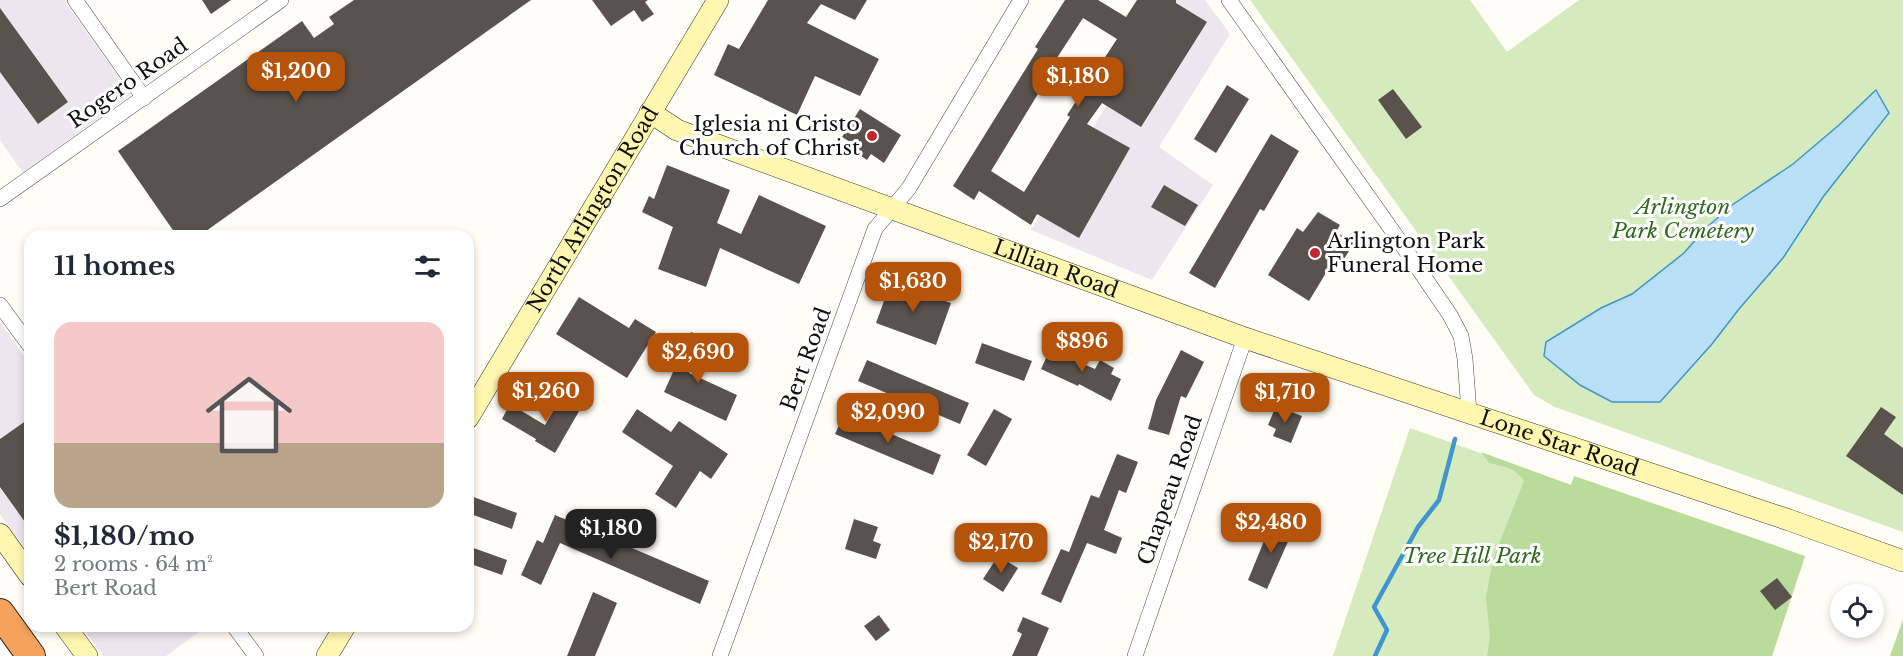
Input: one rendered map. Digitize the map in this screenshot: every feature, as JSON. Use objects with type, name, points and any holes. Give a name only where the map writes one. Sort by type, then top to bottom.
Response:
[{"type":"highway","points":[[0,613],[31,656]]},
{"type":"street","points":[[75,0],[144,98]]},
{"type":"street","name":"Rogero Road","points":[[0,199],[281,0]]},
{"type":"street","name":"North Arlington Road","points":[[474,408],[718,0]]},
{"type":"street","name":"Bert Road","points":[[720,656],[876,229],[909,188],[1021,0]]},
{"type":"street","name":"Lone Star Road","points":[[1229,0],[1450,315],[1461,336],[1469,412],[1903,561]]},
{"type":"street","name":"Lillian Road","points":[[650,112],[677,130],[1245,338],[1469,412]]},
{"type":"street","points":[[0,305],[24,338]]},
{"type":"street","name":"Chapeau Road","points":[[1135,656],[1245,338]]},
{"type":"street","points":[[0,534],[24,568]]},
{"type":"street","points":[[69,632],[87,656]]},
{"type":"street","points":[[238,632],[256,656]]},
{"type":"street","points":[[327,656],[341,632]]},
{"type":"shaded area","points":[[0,0],[64,0],[131,95],[23,173],[0,140]]},
{"type":"shaded area","points":[[1170,0],[1205,0],[1230,34],[1159,147],[1213,185],[1152,280],[1031,230]]},
{"type":"shaded area","points":[[0,322],[24,356],[24,547],[0,514]]},
{"type":"shaded area","points":[[85,632],[199,632],[166,656],[103,656]]},
{"type":"green space","name":"Arlington Park Cemetery","points":[[1250,0],[1470,0],[1507,52],[1579,0],[1903,0],[1903,532],[1555,407],[1534,395]]},
{"type":"green space","name":"Tree Hill Park","points":[[1410,428],[1571,485],[1574,476],[1805,556],[1772,656],[1333,656]]},
{"type":"green space","name":"Tree Hill Park","points":[[1481,452],[1571,485],[1574,476],[1805,556],[1772,656],[1487,656],[1490,637],[1486,597],[1493,559],[1524,481],[1513,470],[1489,463]]},
{"type":"green space","points":[[1903,619],[1903,656],[1890,656]]},
{"type":"water","points":[[1876,90],[1889,113],[1823,197],[1783,258],[1712,344],[1660,402],[1612,402],[1580,385],[1544,356],[1546,342],[1601,308],[1632,294],[1684,253],[1705,229],[1732,205],[1793,164]]},
{"type":"building","points":[[202,0],[231,0],[211,14]]},
{"type":"building","points":[[354,0],[531,0],[207,230],[173,230],[118,151],[302,21],[314,38],[334,24],[329,17]]},
{"type":"building","points":[[592,0],[648,0],[645,2],[654,14],[642,22],[634,10],[611,26]]},
{"type":"building","points":[[768,0],[867,0],[855,20],[821,4],[807,23],[879,59],[860,96],[815,76],[797,115],[714,75],[728,44],[739,49]]},
{"type":"building","points":[[1065,0],[1098,0],[1126,17],[1137,0],[1176,0],[1176,3],[1207,22],[1141,127],[1102,103],[1087,124],[1130,148],[1079,238],[1037,214],[1031,225],[979,191],[974,200],[953,186],[1038,49],[1035,47]],"holes":[[[1083,18],[1117,39],[1067,115],[1070,117],[1024,192],[991,171],[1055,66],[1053,64]]]},
{"type":"building","points":[[0,8],[68,102],[38,124],[0,72]]},
{"type":"building","points":[[1227,85],[1249,99],[1216,153],[1194,139]]},
{"type":"building","points":[[1393,89],[1422,127],[1406,139],[1378,100]]},
{"type":"building","name":"Iglesia ni Cristo Church of Christ","points":[[860,109],[901,135],[884,163],[871,154],[867,160],[852,150],[855,145],[842,137]]},
{"type":"building","points":[[1271,134],[1299,151],[1264,211],[1260,209],[1215,288],[1189,273]]},
{"type":"building","points":[[667,165],[730,190],[717,223],[741,234],[759,195],[826,226],[799,284],[720,248],[706,287],[658,269],[673,227],[642,212],[649,196],[654,199]]},
{"type":"building","points":[[1164,185],[1198,205],[1185,226],[1151,207]]},
{"type":"building","name":"Arlington Park Funeral Home","points":[[1318,212],[1340,225],[1336,232],[1354,243],[1339,267],[1332,263],[1309,301],[1268,275],[1297,228],[1303,232]]},
{"type":"building","points":[[895,278],[898,285],[951,303],[936,345],[876,323],[888,290],[884,282]]},
{"type":"building","points":[[579,297],[629,328],[635,319],[656,332],[627,378],[556,334]]},
{"type":"building","points":[[691,332],[705,338],[689,373],[737,395],[726,421],[664,392]]},
{"type":"building","points":[[982,343],[1032,361],[1024,381],[975,363]]},
{"type":"building","points":[[1053,343],[1068,350],[1065,356],[1095,369],[1100,360],[1114,368],[1111,374],[1121,379],[1111,401],[1079,384],[1078,386],[1041,369]]},
{"type":"building","points":[[1181,350],[1204,362],[1186,398],[1181,396],[1169,435],[1148,429],[1156,400]]},
{"type":"building","points":[[867,360],[969,403],[960,424],[858,381]]},
{"type":"building","points":[[563,394],[582,406],[555,453],[502,419],[510,404],[545,425]]},
{"type":"building","points":[[1276,406],[1302,416],[1291,443],[1273,436],[1276,429],[1268,425]]},
{"type":"building","points":[[1881,407],[1896,417],[1884,434],[1903,448],[1903,495],[1846,456]]},
{"type":"building","points":[[637,409],[671,432],[679,421],[728,454],[711,479],[700,471],[676,508],[655,494],[673,466],[622,432]]},
{"type":"building","points":[[994,409],[1012,419],[986,466],[967,455]]},
{"type":"building","points":[[844,414],[941,455],[933,475],[835,434]]},
{"type":"building","points":[[24,422],[24,521],[0,487],[0,439]]},
{"type":"building","points":[[1117,454],[1138,462],[1126,493],[1119,490],[1104,530],[1122,538],[1116,554],[1087,543],[1061,603],[1041,594],[1061,549],[1069,552],[1091,495],[1099,498]]},
{"type":"building","points":[[474,497],[517,513],[512,529],[474,515]]},
{"type":"building","points":[[555,515],[709,581],[700,604],[560,543],[541,585],[521,575],[537,540],[543,543]]},
{"type":"building","points":[[854,519],[878,527],[873,541],[881,544],[876,559],[845,549]]},
{"type":"building","points":[[1273,519],[1294,528],[1267,589],[1248,580]]},
{"type":"building","points":[[474,548],[507,560],[502,575],[474,565]]},
{"type":"building","points":[[998,556],[1018,568],[1003,592],[983,579]]},
{"type":"building","points":[[1777,578],[1792,597],[1775,610],[1760,591]]},
{"type":"building","points":[[593,592],[617,603],[595,656],[567,656]]},
{"type":"building","points":[[879,615],[890,630],[876,641],[864,626]]},
{"type":"building","points":[[1023,617],[1049,628],[1037,656],[1012,656],[1022,634],[1017,631]]},
{"type":"waterway","points":[[1375,656],[1387,630],[1374,607],[1418,527],[1439,500],[1455,439]]},
{"type":"place","name":"Iglesia ni Cristo Church of Christ","points":[[872,136]]},
{"type":"place","name":"Arlington Park Funeral Home","points":[[1315,253]]}]
